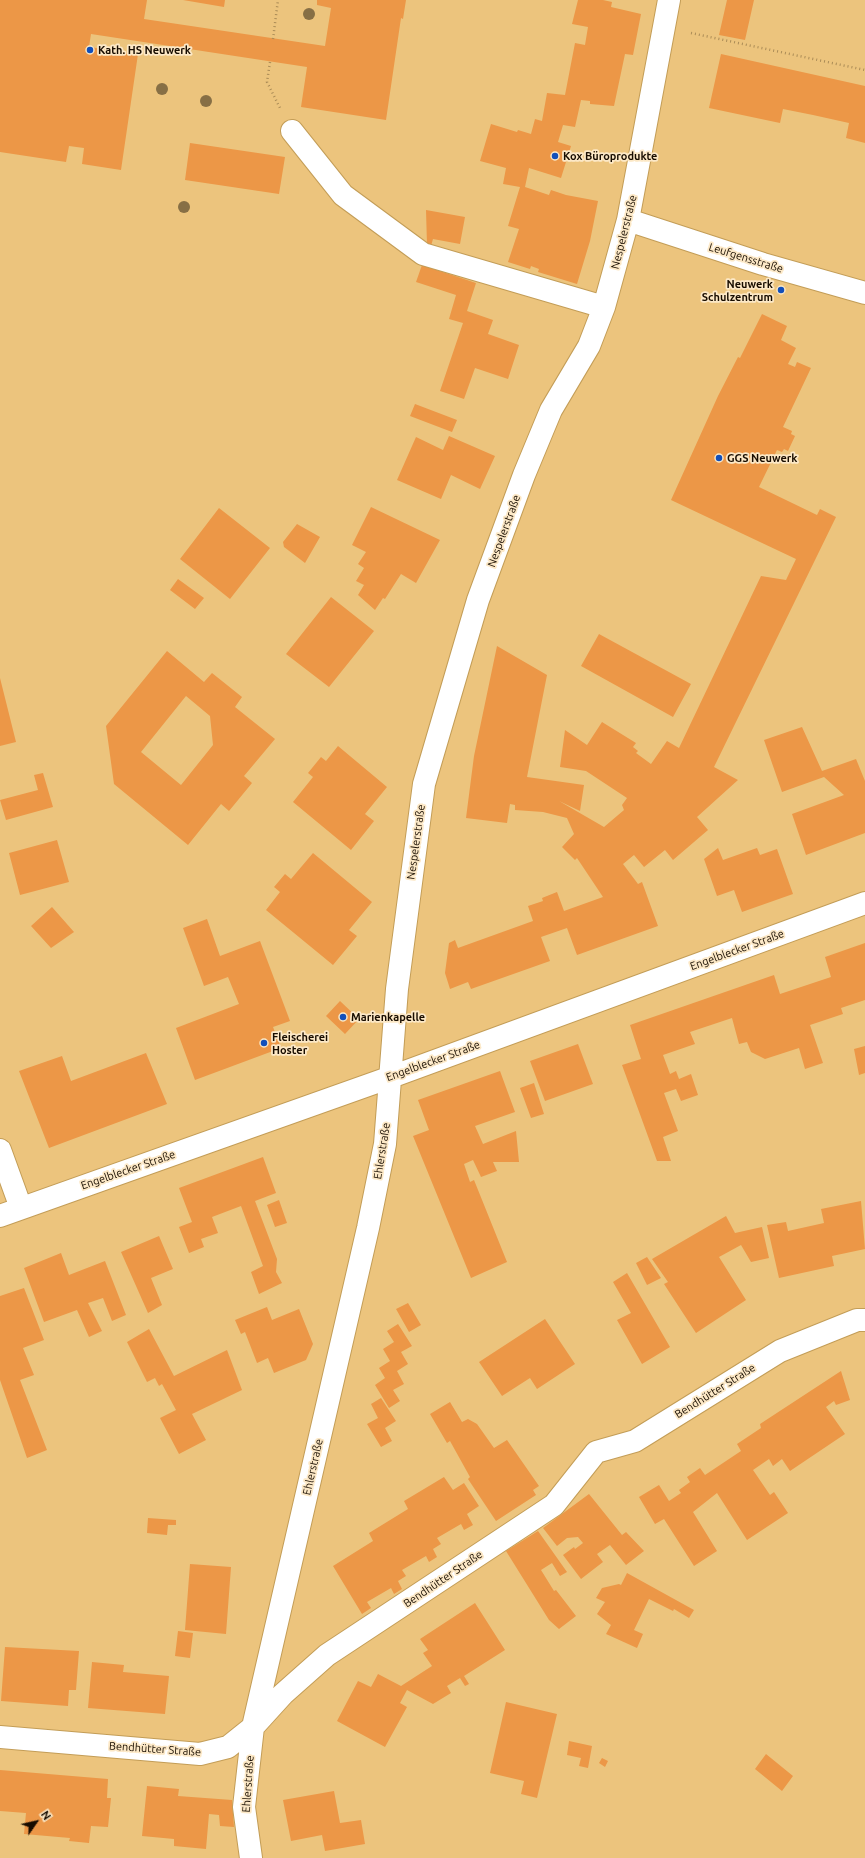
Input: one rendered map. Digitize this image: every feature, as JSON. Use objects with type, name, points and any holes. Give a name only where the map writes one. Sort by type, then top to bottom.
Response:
[{"type":"street","name":"Nespelerstraße","points":[[391,1077],[396,989],[424,784],[478,600],[524,475],[551,410],[589,346],[604,307],[628,220],[669,0]]},
{"type":"street","points":[[292,131],[343,195],[423,254],[604,307]]},
{"type":"street","name":"Leufgensstraße","points":[[628,220],[763,264],[864,287]]},
{"type":"street","name":"Engelblecker Straße","points":[[0,1216],[391,1077],[865,903]]},
{"type":"street","name":"Ehlerstraße","points":[[251,1858],[244,1806],[253,1727],[368,1228],[385,1144],[391,1077]]},
{"type":"street","points":[[0,1150],[21,1208]]},
{"type":"street","name":"Bendhütter Straße","points":[[0,1737],[200,1754],[228,1748],[253,1727],[283,1694],[327,1655],[554,1505],[596,1452],[635,1440],[780,1351],[857,1320],[865,1320]]},
{"type":"path","points":[[273,39],[278,0]]},
{"type":"path","points":[[665,28],[865,70]]},
{"type":"path","points":[[270,62],[267,82],[292,131]]},
{"type":"building","points":[[0,0],[147,0],[144,19],[325,46],[331,8],[317,5],[317,0],[406,0],[403,19],[401,18],[386,120],[301,107],[307,67],[91,34],[89,47],[138,54],[121,170],[82,164],[84,148],[69,146],[66,162],[0,152]]},
{"type":"building","points":[[183,0],[225,0],[224,7]]},
{"type":"building","points":[[578,0],[603,0],[612,2],[611,7],[641,14],[633,55],[625,54],[614,106],[590,104],[590,101],[581,100],[575,127],[563,125],[558,142],[571,146],[561,178],[529,168],[525,187],[549,195],[551,190],[566,195],[598,201],[590,241],[577,284],[538,272],[539,269],[531,266],[530,269],[508,262],[519,229],[508,226],[520,187],[503,184],[506,168],[480,161],[491,124],[517,132],[518,130],[531,134],[535,119],[542,121],[547,93],[565,95],[575,43],[585,45],[588,27],[572,24]]},
{"type":"building","points":[[727,0],[754,0],[745,40],[719,35]]},
{"type":"building","points":[[721,54],[865,86],[865,143],[846,138],[849,123],[783,109],[780,123],[709,108]]},
{"type":"building","points":[[190,143],[285,157],[279,194],[185,180]]},
{"type":"building","points":[[426,210],[465,217],[460,244],[433,239],[431,246],[427,245]]},
{"type":"building","points":[[422,265],[476,283],[467,311],[493,320],[488,334],[519,345],[508,379],[475,368],[464,399],[440,391],[463,323],[449,319],[456,295],[416,282]]},
{"type":"building","points":[[762,314],[787,326],[781,340],[796,348],[788,364],[795,367],[797,362],[811,368],[783,427],[792,431],[791,434],[795,436],[788,451],[784,449],[782,452],[777,450],[759,487],[817,515],[820,509],[836,517],[714,767],[738,780],[697,817],[708,830],[673,860],[665,850],[644,867],[634,855],[623,864],[638,884],[642,882],[658,926],[577,955],[567,928],[541,937],[550,961],[471,989],[468,982],[450,989],[445,973],[449,943],[455,940],[458,948],[533,921],[528,906],[543,901],[542,898],[557,892],[564,911],[603,897],[577,858],[575,860],[562,847],[574,834],[567,818],[543,812],[515,810],[515,805],[510,804],[507,823],[466,818],[474,756],[497,646],[547,675],[527,777],[584,785],[580,811],[559,801],[604,827],[624,810],[622,805],[627,798],[586,771],[560,767],[565,730],[587,745],[602,722],[636,743],[633,747],[638,751],[636,753],[651,764],[667,741],[679,748],[761,576],[786,580],[796,559],[671,500],[718,396],[738,357],[740,358]]},
{"type":"building","points":[[415,404],[457,420],[452,432],[410,416]]},
{"type":"building","points":[[449,436],[495,456],[480,489],[451,475],[441,499],[397,480],[416,437],[443,450]]},
{"type":"building","points":[[371,507],[440,540],[416,583],[401,574],[385,599],[383,598],[375,610],[358,595],[364,585],[356,581],[364,568],[358,564],[366,552],[352,545]]},
{"type":"building","points":[[219,508],[270,548],[230,599],[180,559]]},
{"type":"building","points":[[297,524],[320,537],[305,563],[284,547],[283,542]]},
{"type":"building","points":[[178,579],[204,598],[195,609],[170,590]]},
{"type":"building","points":[[331,597],[374,631],[329,687],[286,654]]},
{"type":"building","points":[[599,634],[691,684],[673,717],[581,666]]},
{"type":"building","points":[[167,651],[204,682],[212,673],[242,697],[235,707],[275,739],[244,776],[252,783],[229,811],[221,804],[188,845],[114,784],[106,726]],"holes":[[[186,696],[210,716],[213,745],[181,785],[141,752]]]},
{"type":"building","points":[[0,678],[16,742],[0,746]]},
{"type":"building","points":[[802,727],[822,771],[856,759],[865,781],[865,833],[806,855],[792,814],[844,795],[824,777],[782,792],[764,740]]},
{"type":"building","points":[[338,746],[387,787],[365,814],[374,821],[351,850],[293,802],[313,777],[308,773],[321,757],[326,761]]},
{"type":"building","points":[[43,773],[53,807],[6,820],[0,800],[38,790],[34,775]]},
{"type":"building","points":[[57,840],[69,882],[20,895],[9,853]]},
{"type":"building","points":[[718,848],[723,860],[757,848],[760,855],[777,849],[793,894],[742,912],[734,890],[717,896],[704,859]]},
{"type":"building","points":[[313,853],[372,902],[349,930],[357,936],[333,965],[266,910],[280,892],[274,887],[285,874],[291,879]]},
{"type":"building","points":[[52,907],[74,932],[51,948],[31,926]]},
{"type":"building","points":[[207,919],[220,956],[260,941],[290,1021],[273,1027],[281,1048],[195,1080],[176,1028],[239,1004],[228,977],[204,986],[183,928]]},
{"type":"building","points":[[865,943],[865,1000],[841,1008],[843,1014],[810,1025],[823,1063],[805,1069],[799,1048],[765,1059],[751,1052],[747,1042],[739,1044],[732,1018],[690,1032],[695,1044],[663,1055],[670,1074],[676,1071],[679,1079],[691,1074],[698,1095],[681,1101],[676,1089],[664,1093],[678,1131],[663,1137],[671,1161],[657,1161],[622,1065],[641,1059],[630,1025],[774,975],[780,994],[831,977],[825,957]]},
{"type":"building","name":"Marienkapelle","points":[[340,1001],[359,1019],[345,1034],[326,1016]]},
{"type":"building","points":[[578,1044],[593,1084],[545,1101],[530,1061]]},
{"type":"building","points":[[865,1046],[865,1073],[859,1075],[854,1049]]},
{"type":"building","points":[[146,1053],[167,1104],[49,1148],[19,1071],[62,1056],[71,1081]]},
{"type":"building","points":[[500,1071],[515,1112],[475,1126],[483,1144],[516,1131],[519,1162],[493,1162],[497,1171],[481,1177],[473,1160],[464,1164],[470,1182],[474,1180],[507,1262],[471,1278],[413,1136],[429,1130],[418,1100]]},
{"type":"building","points":[[534,1083],[544,1114],[531,1118],[520,1088]]},
{"type":"building","points":[[263,1157],[276,1193],[255,1201],[277,1259],[276,1272],[282,1283],[259,1294],[251,1272],[263,1266],[241,1206],[212,1217],[218,1233],[201,1239],[204,1247],[189,1253],[179,1227],[192,1222],[179,1188]]},
{"type":"building","points":[[279,1200],[287,1223],[275,1227],[267,1205]]},
{"type":"building","points":[[861,1201],[865,1249],[832,1256],[834,1266],[779,1278],[767,1225],[786,1222],[788,1231],[824,1223],[821,1209]]},
{"type":"building","points":[[726,1216],[735,1233],[762,1227],[769,1258],[751,1262],[741,1245],[719,1257],[746,1300],[696,1333],[664,1284],[668,1282],[652,1259]]},
{"type":"building","points":[[159,1236],[173,1269],[151,1278],[162,1305],[148,1313],[121,1252]]},
{"type":"building","points":[[61,1253],[69,1275],[105,1261],[126,1315],[112,1321],[103,1298],[88,1303],[102,1331],[89,1337],[77,1310],[44,1322],[24,1268]]},
{"type":"building","points":[[647,1257],[661,1278],[647,1285],[636,1263]]},
{"type":"building","points":[[627,1273],[670,1347],[642,1364],[617,1320],[631,1313],[613,1282]]},
{"type":"building","points":[[24,1288],[44,1340],[23,1348],[34,1375],[20,1380],[47,1450],[27,1458],[0,1380],[0,1296]]},
{"type":"building","points":[[408,1303],[421,1325],[409,1332],[396,1309]]},
{"type":"building","points":[[267,1307],[272,1320],[299,1309],[313,1344],[306,1360],[274,1373],[268,1358],[257,1363],[245,1332],[241,1334],[235,1320]]},
{"type":"building","points":[[545,1319],[575,1364],[537,1389],[530,1378],[502,1396],[479,1362]]},
{"type":"building","points":[[398,1324],[412,1346],[401,1352],[408,1364],[397,1371],[404,1384],[393,1390],[400,1401],[389,1408],[375,1385],[385,1378],[379,1368],[390,1361],[383,1349],[394,1342],[387,1331]]},
{"type":"building","points":[[149,1329],[174,1376],[227,1350],[242,1390],[192,1414],[206,1440],[179,1454],[160,1418],[176,1410],[162,1384],[159,1386],[155,1378],[147,1382],[127,1342]]},
{"type":"building","points":[[841,1371],[850,1400],[836,1405],[834,1401],[826,1407],[845,1434],[790,1471],[782,1459],[773,1466],[769,1459],[753,1470],[770,1495],[774,1492],[788,1513],[747,1540],[717,1493],[693,1512],[717,1551],[694,1566],[664,1519],[655,1524],[639,1497],[659,1485],[669,1501],[681,1493],[679,1490],[690,1482],[687,1477],[700,1468],[705,1475],[741,1451],[737,1444],[761,1428],[760,1424]]},
{"type":"building","points":[[381,1398],[396,1421],[385,1428],[392,1441],[381,1447],[367,1424],[378,1418],[371,1404]]},
{"type":"building","points":[[450,1402],[462,1422],[468,1419],[477,1424],[494,1448],[507,1440],[539,1486],[533,1490],[536,1495],[496,1521],[468,1479],[470,1477],[450,1441],[447,1443],[430,1414]]},
{"type":"building","points":[[444,1477],[453,1490],[464,1483],[479,1506],[467,1514],[473,1525],[464,1530],[461,1524],[437,1538],[441,1544],[433,1549],[437,1557],[429,1562],[426,1556],[402,1570],[406,1576],[398,1581],[402,1589],[394,1594],[391,1588],[367,1602],[371,1608],[362,1614],[333,1566],[373,1541],[369,1533],[408,1509],[404,1501]]},
{"type":"building","points":[[589,1494],[622,1535],[626,1532],[644,1551],[626,1565],[610,1545],[597,1554],[603,1562],[581,1579],[563,1555],[574,1547],[575,1549],[583,1543],[578,1537],[567,1538],[557,1546],[543,1528]]},
{"type":"building","points":[[148,1518],[176,1520],[176,1525],[168,1525],[167,1535],[147,1533]]},
{"type":"building","points":[[538,1531],[567,1572],[560,1576],[552,1563],[541,1570],[554,1591],[556,1590],[576,1616],[559,1629],[549,1620],[506,1551]]},
{"type":"building","points":[[190,1564],[231,1567],[226,1634],[185,1630]]},
{"type":"building","points":[[627,1573],[694,1610],[689,1618],[674,1609],[673,1611],[649,1599],[634,1630],[643,1634],[637,1648],[606,1634],[611,1625],[597,1614],[605,1602],[596,1598],[602,1588],[619,1584],[621,1585]]},
{"type":"building","points":[[475,1603],[505,1650],[464,1676],[469,1684],[465,1686],[460,1678],[447,1686],[451,1693],[433,1704],[407,1690],[400,1703],[407,1707],[385,1747],[337,1721],[358,1681],[371,1687],[378,1674],[401,1686],[432,1666],[423,1653],[428,1650],[420,1639]]},
{"type":"building","points":[[178,1631],[193,1633],[190,1658],[175,1656]]},
{"type":"building","points":[[5,1647],[79,1651],[76,1690],[69,1690],[68,1706],[1,1701]]},
{"type":"building","points":[[92,1662],[124,1665],[123,1672],[169,1676],[165,1714],[88,1708]]},
{"type":"building","points":[[506,1702],[557,1714],[537,1798],[521,1794],[524,1781],[490,1773]]},
{"type":"building","points":[[569,1741],[592,1746],[588,1768],[579,1766],[581,1758],[567,1755]]},
{"type":"building","points":[[766,1754],[793,1776],[782,1791],[755,1769]]},
{"type":"building","points":[[602,1758],[608,1761],[605,1767],[599,1763]]},
{"type":"building","points":[[0,1770],[108,1779],[107,1798],[111,1798],[108,1827],[91,1826],[89,1843],[69,1841],[70,1838],[24,1834],[26,1813],[0,1811]]},
{"type":"building","points":[[147,1786],[179,1789],[178,1796],[232,1800],[234,1827],[220,1826],[219,1815],[209,1814],[206,1849],[174,1846],[174,1839],[142,1836]]},
{"type":"building","points":[[334,1791],[340,1823],[361,1820],[365,1844],[325,1851],[322,1835],[291,1841],[283,1800]]},
{"type":"place","name":"Kath. HS Neuwerk","points":[[90,50]]},
{"type":"place","name":"Kox Büroprodukte","points":[[555,156]]},
{"type":"place","name":"Neuwerk Schulzentrum","points":[[781,290]]},
{"type":"place","name":"GGS Neuwerk","points":[[719,458]]},
{"type":"place","name":"Marienkapelle","points":[[343,1017]]},
{"type":"place","name":"Fleischerei Hoster","points":[[264,1043]]}]
